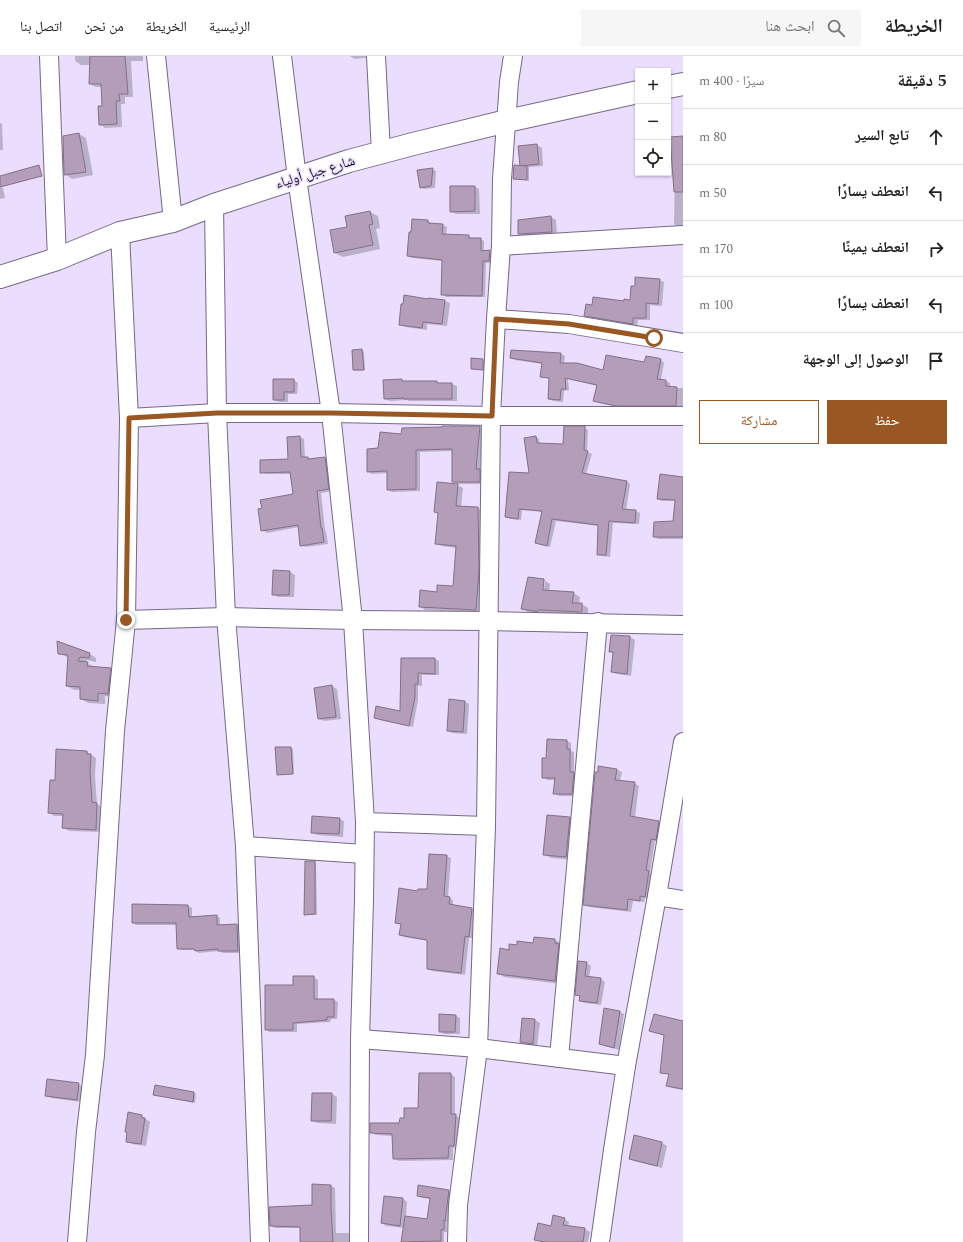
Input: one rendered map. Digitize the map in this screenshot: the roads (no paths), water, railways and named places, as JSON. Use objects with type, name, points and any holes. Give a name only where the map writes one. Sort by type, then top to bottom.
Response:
[{"type":"highway","points":[[671,86],[683,84]]},
{"type":"highway","name":"شارع جبل أولياء","points":[[0,277],[57,259],[120,233],[172,221],[214,205],[381,153],[508,121],[635,93]]},
{"type":"street","points":[[49,56],[57,259]]},
{"type":"street","points":[[156,56],[172,221]]},
{"type":"street","points":[[282,56],[297,178],[331,413],[353,620],[365,822],[360,1039],[359,1242]]},
{"type":"street","points":[[376,56],[381,153]]},
{"type":"street","points":[[457,1242],[458,1205],[478,1048],[486,826],[492,416],[501,246],[502,179],[513,56]]},
{"type":"street","points":[[214,205],[217,413],[226,617],[245,846],[260,1242]]},
{"type":"street","points":[[77,1242],[86,1132],[95,1055],[115,731],[126,620],[129,418],[120,233]]},
{"type":"street","points":[[501,246],[683,235]]},
{"type":"street","points":[[496,319],[569,324],[683,343]]},
{"type":"street","points":[[129,418],[217,413],[331,413],[492,416],[683,416]]},
{"type":"street","points":[[126,620],[226,617],[353,620],[488,620],[683,625]]},
{"type":"street","points":[[559,1058],[598,622]]},
{"type":"street","points":[[600,1242],[626,1066],[683,742]]},
{"type":"street","points":[[365,822],[486,826]]},
{"type":"street","points":[[245,846],[364,854]]},
{"type":"street","points":[[657,896],[683,900]]},
{"type":"street","points":[[360,1039],[478,1048],[626,1066]]}]
